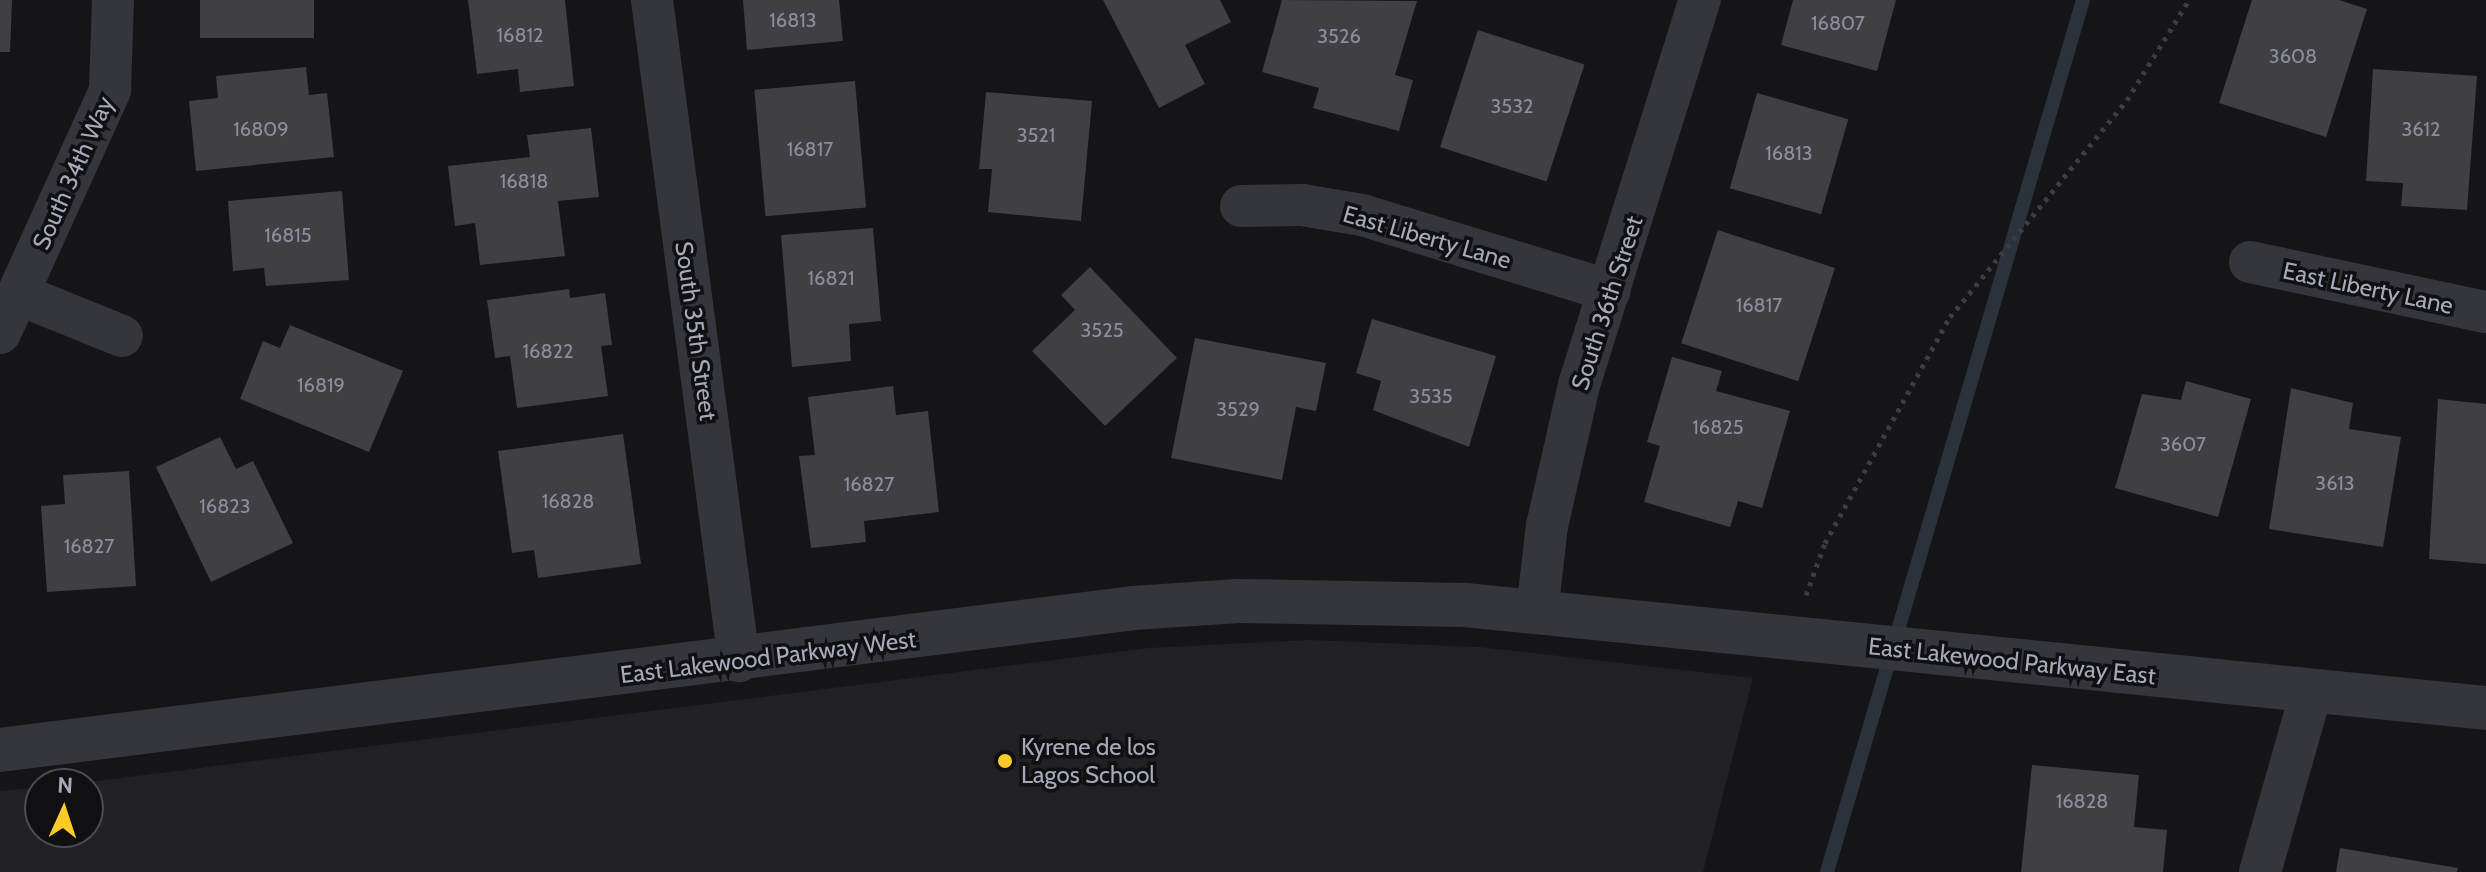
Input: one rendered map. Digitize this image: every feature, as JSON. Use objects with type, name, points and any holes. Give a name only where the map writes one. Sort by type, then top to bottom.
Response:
[{"type":"street","name":"South 34th Way","points":[[0,333],[110,90],[113,0]]},
{"type":"street","name":"South 35th Street","points":[[652,0],[739,661]]},
{"type":"street","name":"South 36th Street","points":[[1537,612],[1547,526],[1610,291],[1700,0]]},
{"type":"street","name":"East Liberty Lane","points":[[1241,206],[1302,205],[1362,215],[1610,291]]},
{"type":"street","name":"East Liberty Lane","points":[[2250,262],[2486,312]]},
{"type":"street","points":[[18,294],[122,336]]},
{"type":"street","name":"East Lakewood Parkway West","points":[[0,750],[1223,602],[1537,612]]},
{"type":"street","name":"East Lakewood Parkway East","points":[[1537,612],[2311,693],[2486,708]]},
{"type":"street","points":[[2260,872],[2311,693]]},
{"type":"path","points":[[1791,638],[1825,543],[1950,317],[2127,100],[2189,0]]},
{"type":"shaded area","name":"Kyrene de los Lagos School","points":[[1309,640],[1479,647],[1753,678],[1703,872],[0,872],[0,791],[24,789],[24,848],[104,848],[104,780],[1149,648]]},
{"type":"building","points":[[0,0],[12,0],[10,52],[0,52]]},
{"type":"building","points":[[200,0],[314,0],[314,38],[200,38]]},
{"type":"building","points":[[468,0],[565,0],[574,86],[520,92],[518,69],[477,74]]},
{"type":"building","points":[[743,0],[839,0],[843,41],[747,50]]},
{"type":"building","points":[[1103,0],[1220,0],[1231,22],[1185,45],[1205,84],[1159,108]]},
{"type":"building","points":[[1282,0],[1417,1],[1395,75],[1413,80],[1399,131],[1313,108],[1319,88],[1262,72]]},
{"type":"building","points":[[1793,0],[1896,0],[1877,71],[1781,45]]},
{"type":"building","points":[[2252,0],[2339,0],[2367,9],[2326,137],[2219,103]]},
{"type":"building","points":[[1478,30],[1585,65],[1547,182],[1440,147]]},
{"type":"building","points":[[306,67],[309,95],[327,93],[334,157],[196,171],[189,101],[218,98],[216,76]]},
{"type":"building","points":[[2373,69],[2477,76],[2467,210],[2401,206],[2403,183],[2366,181]]},
{"type":"building","points":[[855,81],[866,208],[765,216],[754,90]]},
{"type":"building","points":[[986,92],[1092,101],[1081,221],[988,212],[992,169],[979,169]]},
{"type":"building","points":[[1757,93],[1848,119],[1821,214],[1730,188]]},
{"type":"building","points":[[591,128],[599,197],[558,201],[565,256],[480,265],[475,223],[455,226],[448,166],[530,157],[527,135]]},
{"type":"building","points":[[342,191],[349,280],[266,286],[264,268],[233,271],[228,201]]},
{"type":"building","points":[[873,228],[881,321],[849,324],[851,361],[792,367],[781,235]]},
{"type":"building","points":[[1718,230],[1835,268],[1798,381],[1681,343]]},
{"type":"building","points":[[1090,267],[1177,358],[1105,426],[1032,351],[1075,310],[1061,295]]},
{"type":"building","points":[[569,289],[570,298],[605,293],[612,345],[601,346],[608,396],[517,408],[510,356],[495,358],[487,300]]},
{"type":"building","points":[[1372,319],[1496,356],[1469,447],[1373,410],[1381,381],[1356,373]]},
{"type":"building","points":[[290,325],[403,371],[369,452],[240,399],[263,341],[280,348]]},
{"type":"building","points":[[1195,338],[1326,363],[1316,411],[1296,407],[1282,480],[1171,458]]},
{"type":"building","points":[[1672,357],[1722,371],[1716,391],[1790,411],[1762,508],[1738,501],[1730,527],[1644,502],[1660,446],[1647,442]]},
{"type":"building","points":[[2186,381],[2251,399],[2218,517],[2115,488],[2142,394],[2181,400]]},
{"type":"building","points":[[893,386],[896,415],[928,411],[939,512],[864,521],[866,542],[811,548],[799,456],[815,455],[808,397]]},
{"type":"building","points":[[2291,388],[2353,403],[2349,429],[2401,437],[2383,547],[2269,529]]},
{"type":"building","points":[[2438,399],[2486,404],[2486,564],[2429,559]]},
{"type":"building","points":[[623,434],[641,564],[538,578],[534,550],[512,553],[498,451]]},
{"type":"building","points":[[220,437],[236,469],[253,461],[293,543],[211,582],[156,467]]},
{"type":"building","points":[[129,471],[136,586],[47,592],[41,506],[65,504],[63,475]]},
{"type":"building","points":[[2032,765],[2139,775],[2134,827],[2167,830],[2163,872],[2021,872]]},
{"type":"building","points":[[2340,848],[2458,868],[2457,872],[2336,872]]},
{"type":"waterway","points":[[1827,872],[2083,0]]},
{"type":"place","name":"Kyrene de los Lagos School","points":[[1005,761]]}]
